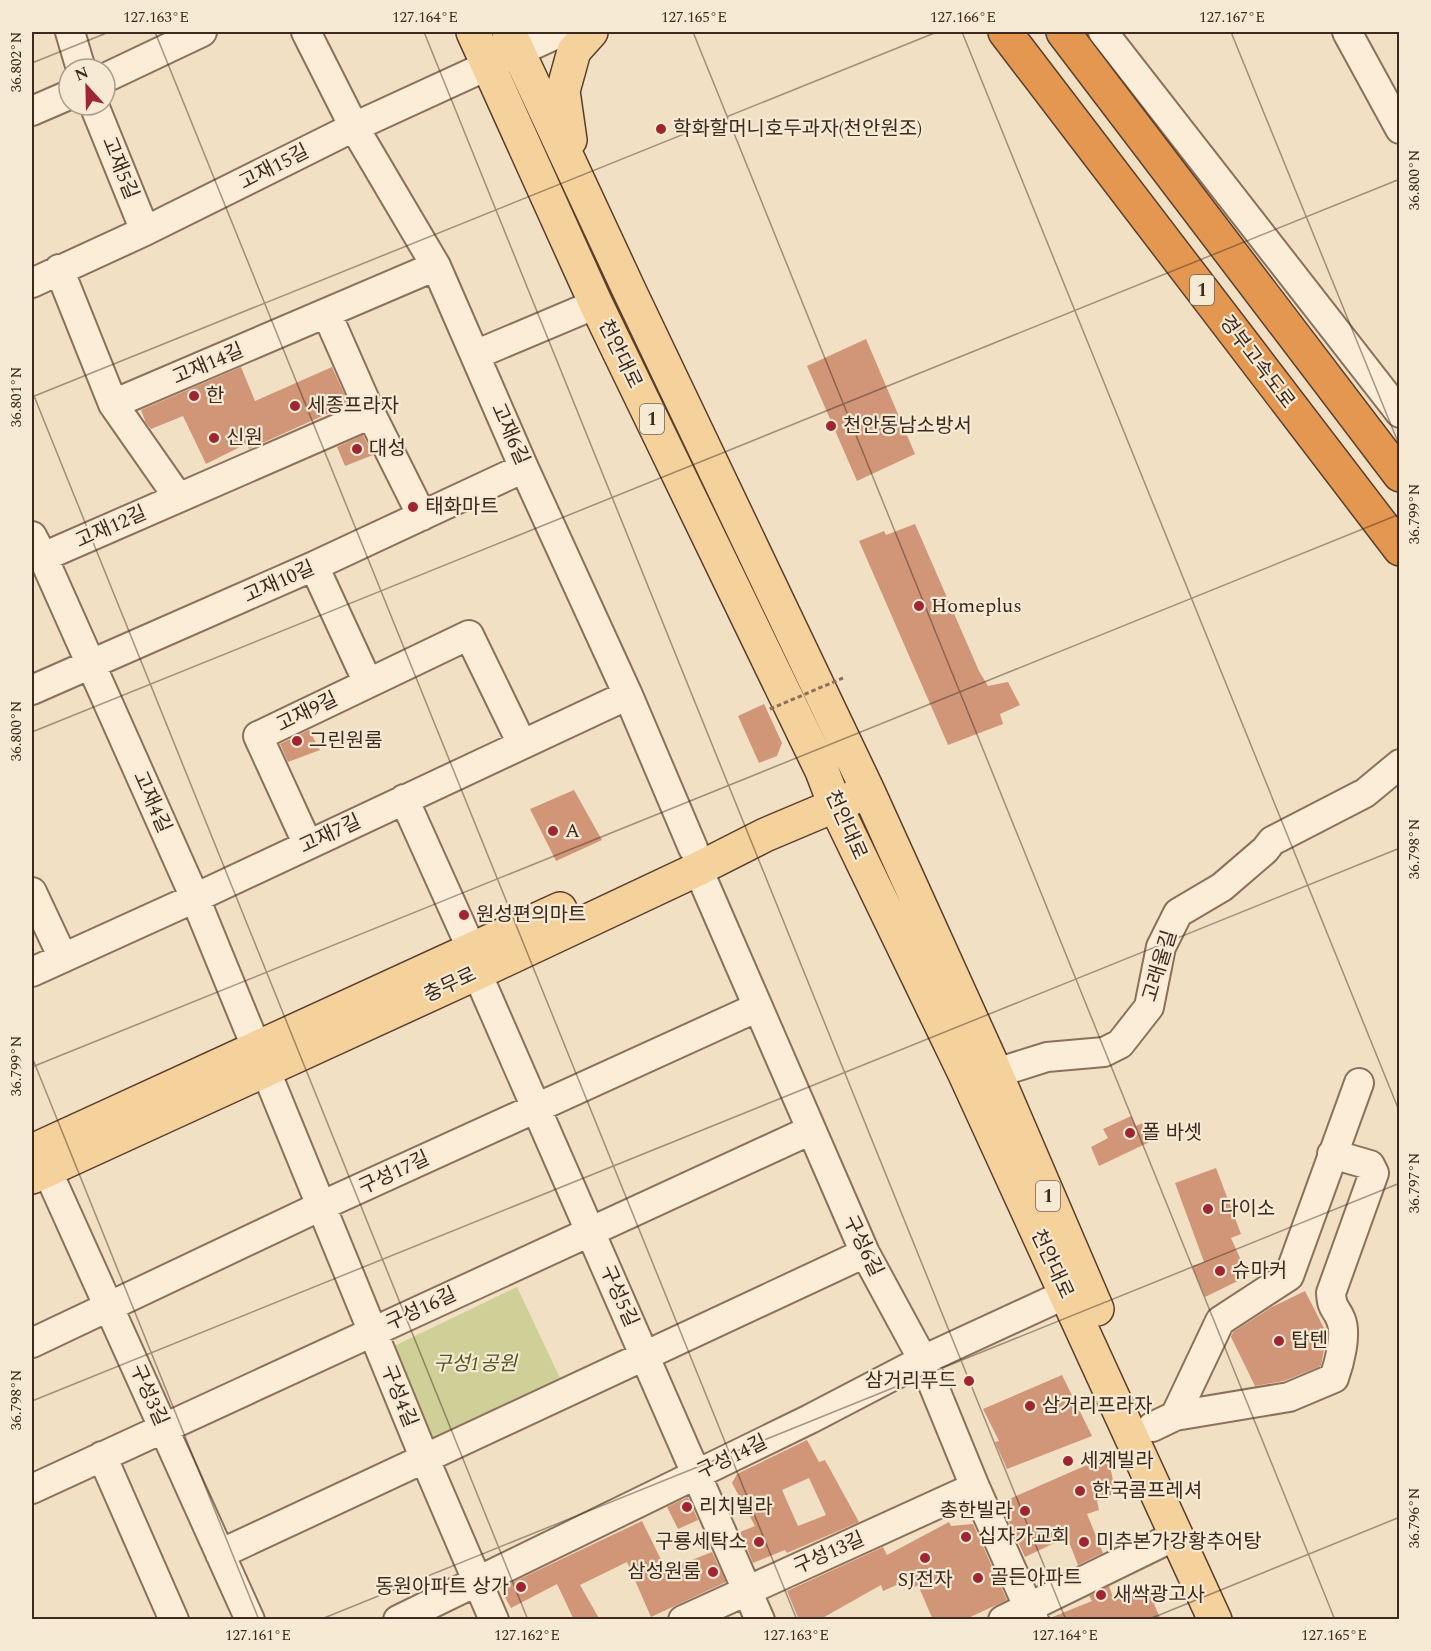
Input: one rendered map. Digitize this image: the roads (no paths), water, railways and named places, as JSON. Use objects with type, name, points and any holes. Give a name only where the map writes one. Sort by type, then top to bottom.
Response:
[{"type":"highway","name":"경부고속도로","points":[[1005,32],[1400,549]]},
{"type":"highway","name":"1","points":[[1063,32],[1400,475]]},
{"type":"main road","name":"천안대로","points":[[473,32],[596,304],[964,1072],[1215,1620]]},
{"type":"main road","points":[[576,177],[563,91],[574,51],[591,32]]},
{"type":"main road","name":"천안대로","points":[[513,42],[863,782],[996,1073],[1088,1288],[1164,1421],[1238,1620]]},
{"type":"main road","name":"충무로","points":[[37,1166],[260,1060],[863,782]]},
{"type":"street","points":[[70,32],[77,57]]},
{"type":"street","points":[[117,72],[202,32]]},
{"type":"street","name":"고재6길","points":[[306,32],[354,127],[436,266],[524,468],[628,695],[696,858]]},
{"type":"street","name":"고재15길","points":[[32,283],[145,231],[354,127],[488,65],[513,42],[561,32]]},
{"type":"street","points":[[1103,32],[1400,413]]},
{"type":"street","points":[[1347,32],[1400,129]]},
{"type":"street","points":[[32,111],[57,100]]},
{"type":"street","name":"고재5길","points":[[99,117],[145,231]]},
{"type":"street","name":"고재14길","points":[[113,404],[436,266]]},
{"type":"street","points":[[59,269],[113,404],[178,497]]},
{"type":"street","points":[[475,355],[596,304]]},
{"type":"street","points":[[327,314],[371,414],[423,516]]},
{"type":"street","name":"고재12길","points":[[37,547],[178,497],[371,414]]},
{"type":"street","name":"고재10길","points":[[32,690],[314,566],[524,468]]},
{"type":"street","name":"고재4길","points":[[37,547],[195,898],[260,1060]]},
{"type":"street","points":[[314,566],[368,683]]},
{"type":"street","name":"고재9길","points":[[308,845],[258,736],[469,634],[522,744]]},
{"type":"street","name":"고재7길","points":[[32,972],[628,695]]},
{"type":"street","name":"고래울길","points":[[996,1073],[1047,1058],[1104,1052],[1119,1044],[1149,1007],[1161,947],[1178,913],[1222,887],[1265,850],[1272,841],[1365,793],[1400,764]]},
{"type":"street","name":"충무로","points":[[404,799],[474,961]]},
{"type":"street","name":"구성6길","points":[[696,858],[865,1253],[923,1360],[975,1487],[1032,1613]]},
{"type":"street","points":[[32,892],[63,958]]},
{"type":"street","name":"구성5길","points":[[474,961],[760,1620]]},
{"type":"street","name":"구성17길","points":[[32,1343],[321,1206],[758,1007]]},
{"type":"street","name":"구성4길","points":[[260,1060],[494,1620]]},
{"type":"street","points":[[1164,1421],[1220,1321],[1289,1275],[1359,1083]]},
{"type":"street","name":"구성16길","points":[[32,1489],[812,1130]]},
{"type":"street","points":[[1164,1421],[1289,1398],[1334,1378],[1342,1357],[1342,1321],[1332,1306],[1331,1293],[1374,1173],[1370,1165],[1332,1154]]},
{"type":"street","name":"구성3길","points":[[37,1166],[109,1306],[250,1620]]},
{"type":"street","points":[[220,1554],[865,1253]]},
{"type":"street","name":"구성14길","points":[[398,1620],[810,1419],[923,1360],[1066,1294]]},
{"type":"street","points":[[102,1456],[174,1620]]},
{"type":"street","name":"구성13길","points":[[684,1620],[975,1487]]},
{"type":"street","points":[[1003,1620],[1032,1613],[1177,1535]]},
{"type":"place","name":"학화할머니호두과자(천안원조)","points":[[661,129]]},
{"type":"place","name":"한","points":[[194,396]]},
{"type":"place","name":"세종프라자","points":[[295,406]]},
{"type":"place","name":"천안동남소방서","points":[[831,426]]},
{"type":"place","name":"신원","points":[[214,438]]},
{"type":"place","name":"대성","points":[[357,449]]},
{"type":"place","name":"태화마트","points":[[413,507]]},
{"type":"place","name":"Homeplus","points":[[919,606]]},
{"type":"place","name":"그린원룸","points":[[297,741]]},
{"type":"place","name":"A","points":[[553,831]]},
{"type":"place","name":"원성편의마트","points":[[464,915]]},
{"type":"place","name":"폴 바셋","points":[[1130,1133]]},
{"type":"place","name":"다이소","points":[[1208,1209]]},
{"type":"place","name":"슈마커","points":[[1220,1271]]},
{"type":"place","name":"탑텐","points":[[1279,1341]]},
{"type":"place","name":"삼거리푸드","points":[[969,1381]]},
{"type":"place","name":"삼거리프라자","points":[[1030,1406]]},
{"type":"place","name":"세계빌라","points":[[1068,1461]]},
{"type":"place","name":"한국콤프레셔","points":[[1080,1491]]},
{"type":"place","name":"리치빌라","points":[[687,1507]]},
{"type":"place","name":"총한빌라","points":[[1025,1511]]},
{"type":"place","name":"십자가교회","points":[[966,1537]]},
{"type":"place","name":"구룡세탁소","points":[[759,1542]]},
{"type":"place","name":"미추본가강황추어탕","points":[[1084,1542]]},
{"type":"place","name":"SJ전자","points":[[925,1558]]},
{"type":"place","name":"삼성원룸","points":[[713,1572]]},
{"type":"place","name":"골든아파트","points":[[978,1578]]},
{"type":"place","name":"동원아파트 상가","points":[[521,1587]]},
{"type":"place","name":"새싹광고사","points":[[1101,1595]]},
{"type":"park label","name":"구성1공원","points":[[475,1364]]}]
